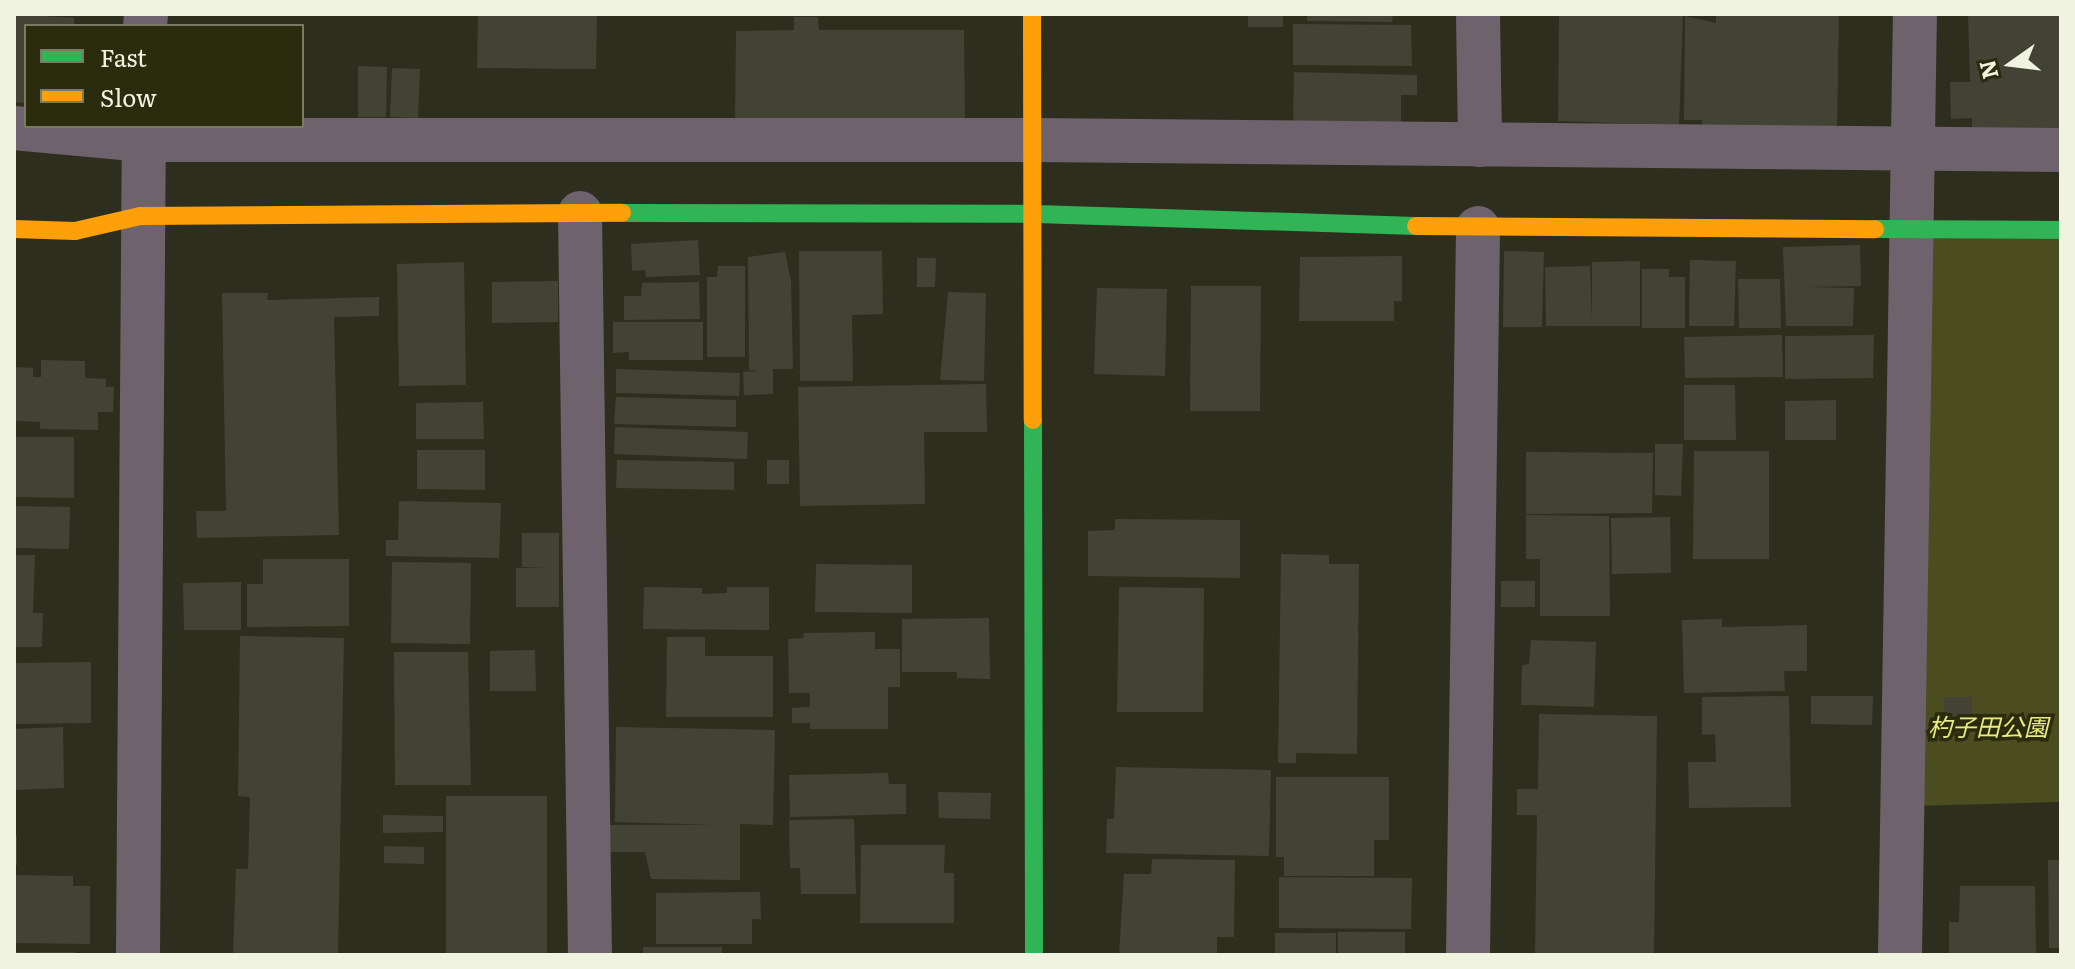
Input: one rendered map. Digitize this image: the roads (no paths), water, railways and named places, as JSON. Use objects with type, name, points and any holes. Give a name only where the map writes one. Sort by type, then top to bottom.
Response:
[{"type":"street","points":[[1032,14],[1036,214],[1034,955]]},
{"type":"street","points":[[1478,14],[1480,145]]},
{"type":"street","points":[[1900,955],[1916,149],[1915,14]]},
{"type":"street","points":[[14,128],[144,133],[2061,150]]},
{"type":"street","points":[[138,955],[140,216],[144,133]]},
{"type":"street","points":[[580,213],[590,955]]},
{"type":"street","points":[[14,229],[75,231],[140,216],[580,213],[1036,214],[1478,228],[2061,230]]},
{"type":"street","points":[[1468,955],[1478,228]]},
{"type":"park label","name":"杓子田公園","points":[[1988,726]]}]
